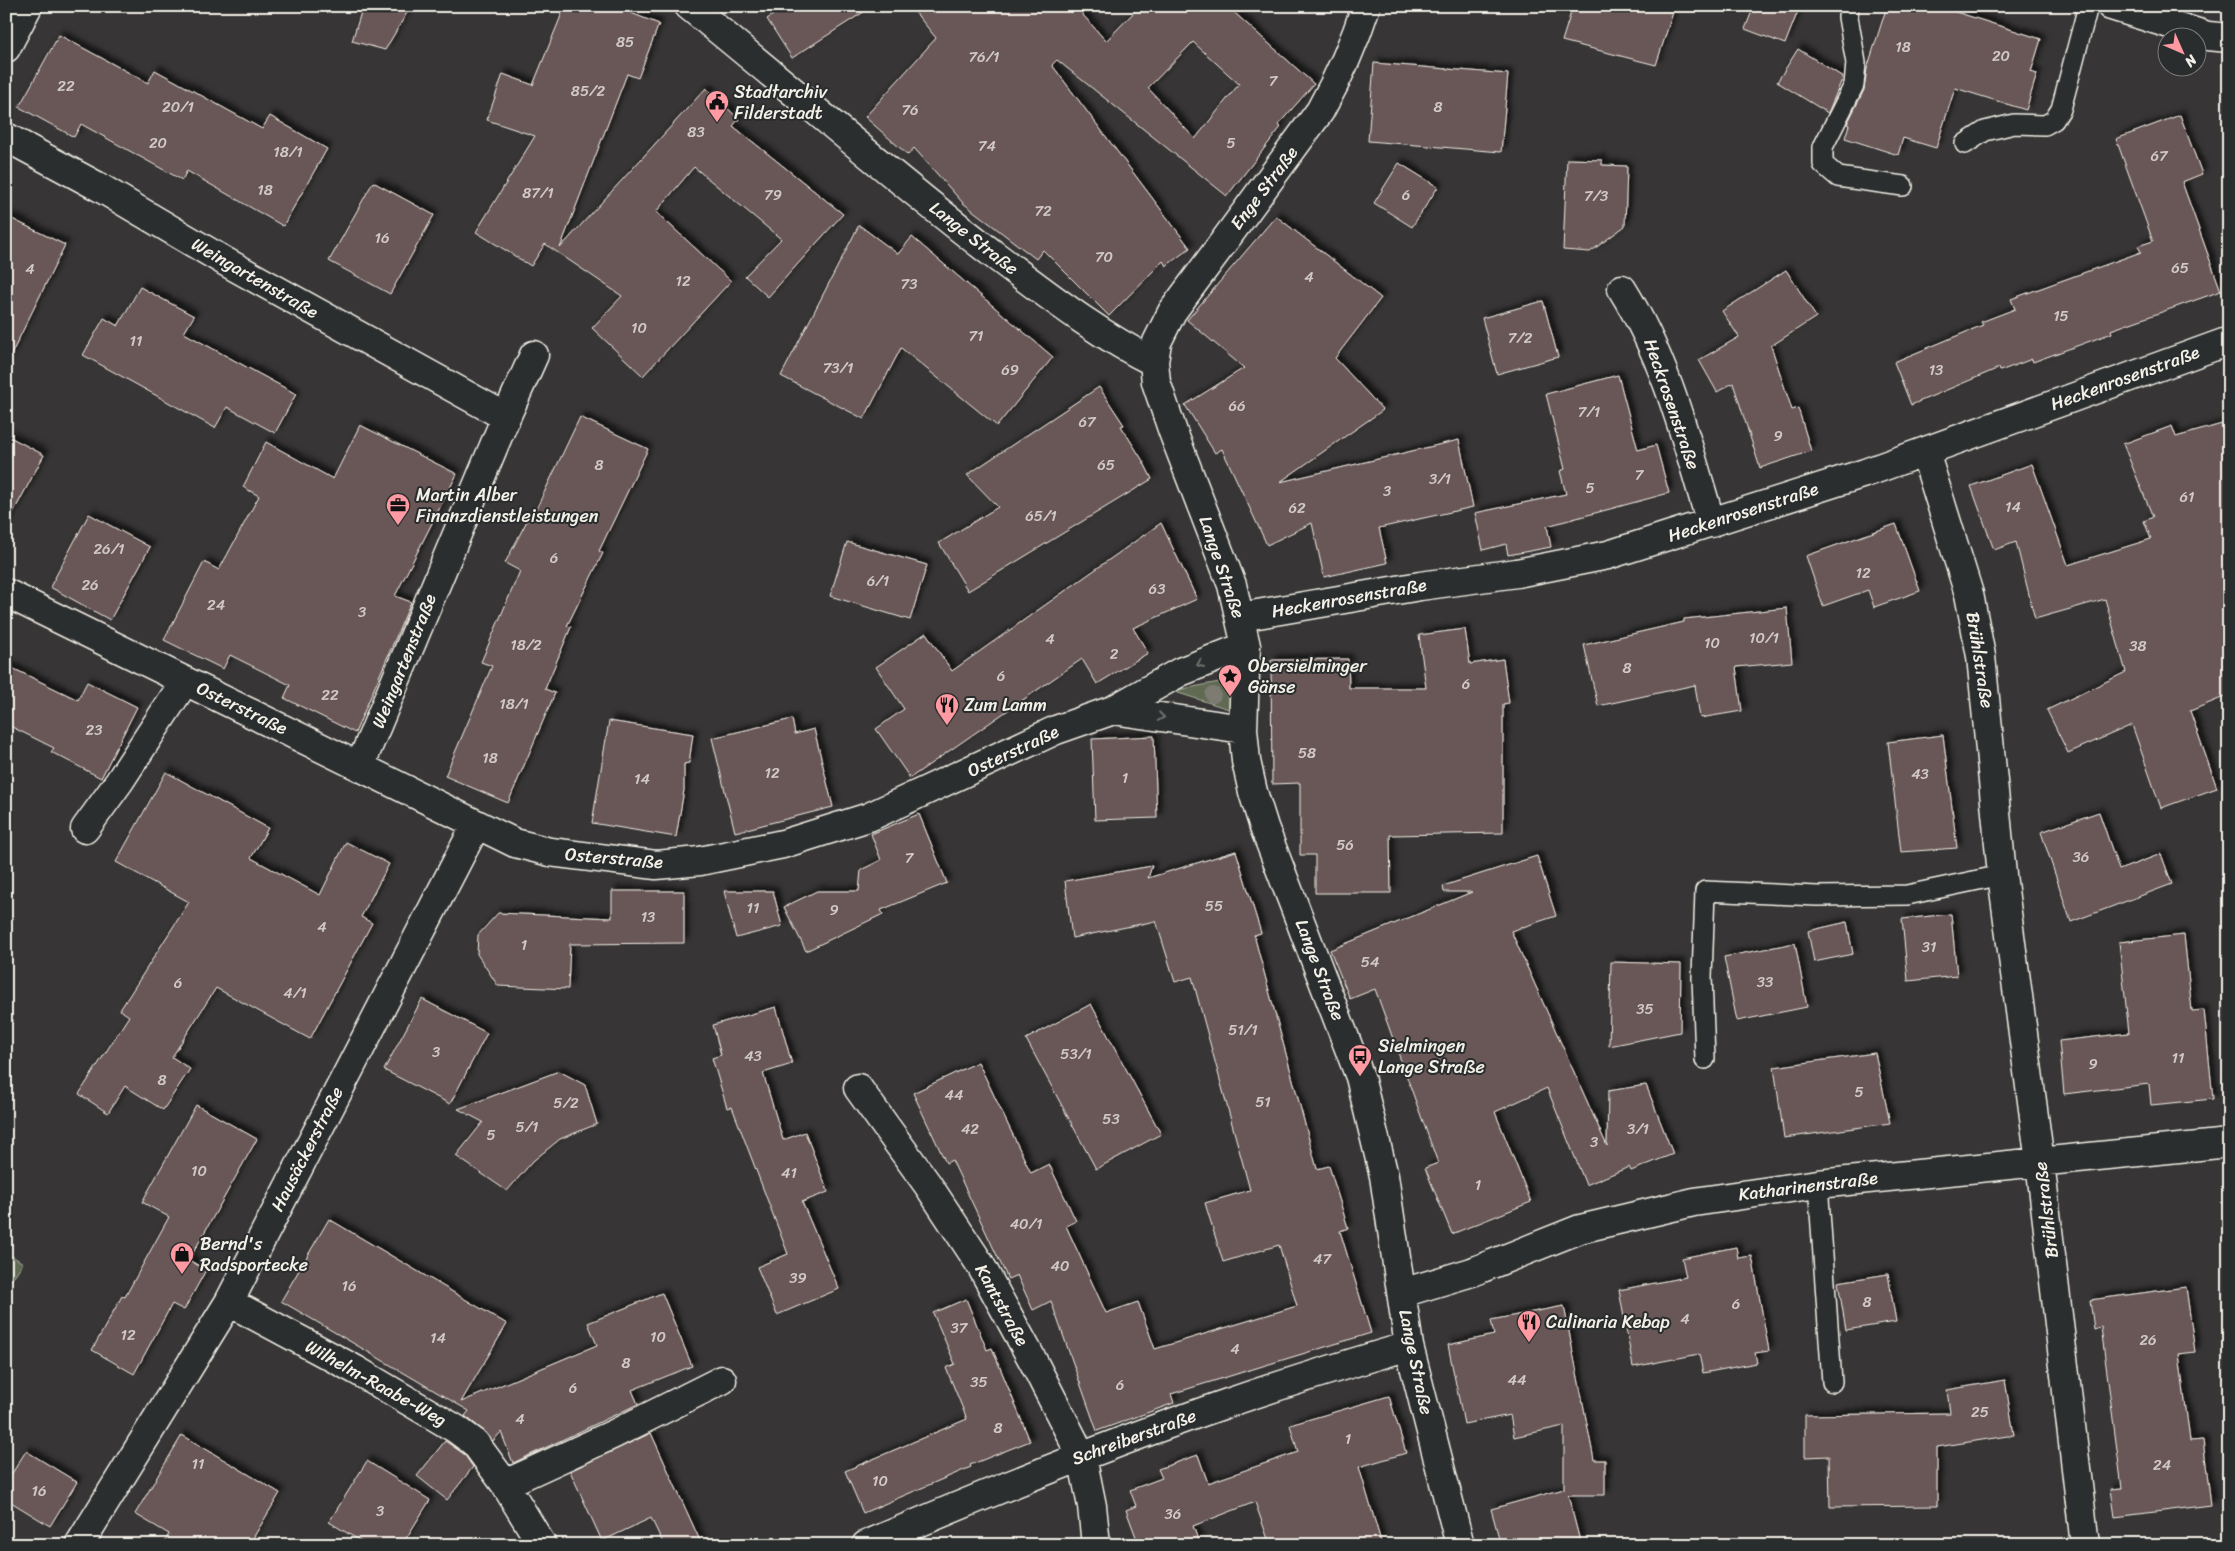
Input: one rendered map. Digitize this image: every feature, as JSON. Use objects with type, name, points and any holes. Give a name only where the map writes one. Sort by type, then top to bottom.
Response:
[{"type":"street","points":[[6,48],[28,6]]},
{"type":"street","name":"Enge Straße","points":[[1154,362],[1157,342],[1172,312],[1320,112],[1347,59],[1366,6]]},
{"type":"street","points":[[2111,6],[2208,36],[2229,38]]},
{"type":"street","name":"Lange Straße","points":[[701,10],[963,231],[1100,333],[1154,362],[1164,408],[1232,585],[1240,617],[1246,646],[1243,729],[1246,761],[1264,827],[1360,1077],[1384,1176],[1409,1346],[1460,1545]]},
{"type":"street","name":"Weingartenstraße","points":[[6,136],[99,187],[234,267],[506,417]]},
{"type":"street","name":"Heckrosenstraße","points":[[1622,289],[1640,318],[1665,376],[1711,523]]},
{"type":"street","name":"Heckenrosenstraße","points":[[1240,617],[1410,587],[1565,565],[1608,555],[1925,452],[2103,385],[2229,341]]},
{"type":"street","name":"Weingartenstraße","points":[[360,766],[506,417],[534,355]]},
{"type":"street","name":"Brühlstraße","points":[[1925,452],[1969,594],[1981,656],[2002,875],[2040,1162],[2085,1545]]},
{"type":"street","name":"Osterstraße","points":[[6,593],[515,843],[550,852],[656,865],[700,861],[745,853],[869,817],[1056,730],[1113,710],[1180,672],[1246,646]]},
{"type":"street","name":"Osterstraße","points":[[85,828],[119,782],[185,681]]},
{"type":"street","name":"Osterstraße","points":[[1113,710],[1243,729]]},
{"type":"street","name":"Hausäckerstraße","points":[[79,1545],[229,1302],[476,825]]},
{"type":"street","name":"Kantstraße","points":[[858,1088],[928,1185],[980,1264],[1082,1457],[1091,1496],[1096,1545]]},
{"type":"street","name":"Katharinenstraße","points":[[1402,1293],[1472,1272],[1580,1229],[1628,1216],[1694,1202],[1818,1184],[2229,1143]]},
{"type":"street","name":"Wilhelm-Raabe-Weg","points":[[229,1302],[356,1370],[456,1428],[475,1443],[505,1484],[542,1545]]},
{"type":"street","name":"Schreiberstraße","points":[[866,1545],[1082,1457],[1230,1402],[1409,1346]]},
{"type":"street","points":[[505,1484],[614,1434],[722,1380]]},
{"type":"lane","points":[[1849,6],[1848,17],[1856,63],[1854,85],[1822,148],[1823,164],[1838,177],[1904,186]]},
{"type":"lane","points":[[1965,144],[1985,130],[2014,124],[2045,126],[2054,120],[2061,110],[2088,6]]},
{"type":"lane","points":[[1705,1059],[1702,977],[1705,891],[1816,896],[1907,895],[2002,875]]},
{"type":"lane","points":[[1818,1184],[1832,1382]]},
{"type":"green space","points":[[1235,679],[1235,711],[1172,691]]},
{"type":"green space","points":[[6,1252],[23,1263],[6,1288]]},
{"type":"building","points":[[363,6],[411,6],[385,50],[352,41]]},
{"type":"building","points":[[565,6],[613,6],[659,24],[638,78],[627,74],[560,248],[706,88],[739,119],[733,126],[843,214],[768,297],[745,276],[781,239],[694,167],[656,212],[731,281],[643,376],[592,328],[622,296],[545,244],[531,266],[476,232],[535,136],[487,120],[503,74],[533,85]]},
{"type":"building","points":[[786,6],[873,6],[792,58],[767,19]]},
{"type":"building","points":[[910,6],[1075,6],[1106,41],[1140,6],[1227,6],[1314,84],[1278,125],[1281,127],[1227,196],[1057,60],[1052,65],[1190,248],[1166,266],[1163,261],[1109,316],[1043,250],[1036,259],[963,203],[914,148],[908,155],[865,117],[936,38]],"holes":[[[1193,42],[1239,84],[1195,139],[1148,88]]]},
{"type":"building","points":[[1573,6],[1675,6],[1656,65],[1562,41]]},
{"type":"building","points":[[1754,6],[1800,6],[1785,44],[1745,29]]},
{"type":"building","points":[[1887,6],[1937,6],[2041,39],[2031,72],[2037,74],[2026,110],[1955,88],[1936,148],[1903,138],[1898,155],[1845,138],[1849,125],[1847,124],[1864,90],[1867,69]]},
{"type":"building","points":[[59,35],[148,83],[155,70],[262,129],[270,116],[327,149],[283,226],[187,171],[182,180],[81,124],[74,137],[19,107]]},
{"type":"building","points":[[1798,49],[1843,77],[1828,113],[1777,82]]},
{"type":"building","points":[[1374,63],[1508,74],[1501,152],[1368,141]]},
{"type":"building","points":[[2180,115],[2202,174],[2182,182],[2221,291],[2111,330],[2112,333],[2033,362],[2032,359],[2000,371],[1999,368],[1911,405],[1894,362],[1983,325],[1981,322],[2015,309],[2011,299],[2141,252],[2138,246],[2153,241],[2116,139]]},
{"type":"building","points":[[1567,159],[1602,160],[1602,165],[1627,166],[1625,226],[1590,252],[1563,250]]},
{"type":"building","points":[[1399,163],[1438,187],[1412,227],[1374,203]]},
{"type":"building","points":[[373,182],[434,215],[390,294],[329,261]]},
{"type":"building","points":[[6,216],[65,245],[6,365]]},
{"type":"building","points":[[1276,216],[1381,298],[1335,358],[1383,410],[1280,482],[1459,440],[1473,507],[1379,528],[1387,563],[1324,577],[1312,523],[1267,545],[1222,449],[1215,453],[1185,405],[1244,368],[1187,320]]},
{"type":"building","points":[[859,225],[898,254],[912,237],[1053,357],[997,426],[901,348],[864,419],[781,376]]},
{"type":"building","points":[[1786,270],[1816,317],[1771,346],[1792,410],[1798,408],[1811,451],[1760,468],[1733,383],[1717,392],[1699,360],[1739,337],[1722,311]]},
{"type":"building","points":[[140,287],[194,316],[184,333],[296,394],[275,433],[227,407],[215,428],[83,355],[104,318],[118,326]]},
{"type":"building","points":[[1543,301],[1558,357],[1497,374],[1482,318]]},
{"type":"building","points":[[1618,375],[1638,450],[1656,445],[1669,493],[1547,526],[1551,547],[1508,555],[1506,544],[1483,550],[1475,513],[1566,494],[1560,471],[1565,469],[1546,394]]},
{"type":"building","points":[[1099,387],[1124,425],[1121,426],[1152,479],[968,591],[939,543],[998,507],[967,475]]},
{"type":"building","points":[[580,417],[648,449],[599,551],[603,553],[567,626],[571,627],[545,689],[555,693],[508,803],[445,776],[492,666],[481,662],[520,571],[505,563],[529,517],[532,518]]},
{"type":"building","points":[[2229,422],[2229,695],[2190,711],[2217,788],[2161,808],[2132,725],[2068,753],[2047,710],[2126,672],[2105,599],[2035,619],[2016,542],[1994,550],[1971,486],[2032,464],[2068,565],[2151,539],[2144,521],[2153,517],[2123,444],[2172,426],[2176,437]]},
{"type":"building","points":[[360,425],[457,474],[395,596],[411,602],[355,733],[284,698],[290,685],[230,655],[223,669],[164,640],[204,562],[219,570],[259,496],[243,487],[266,442],[333,479]]},
{"type":"building","points":[[6,435],[44,455],[6,526]]},
{"type":"building","points":[[89,514],[150,547],[110,620],[50,587]]},
{"type":"building","points":[[1161,523],[1197,599],[1133,628],[1148,653],[1097,684],[1082,659],[910,778],[876,729],[904,709],[876,667],[926,633],[952,671]]},
{"type":"building","points":[[1896,524],[1920,591],[1874,607],[1868,590],[1823,606],[1806,556]]},
{"type":"building","points":[[847,542],[927,565],[910,620],[830,596]]},
{"type":"building","points":[[1787,608],[1792,662],[1736,667],[1742,711],[1700,718],[1695,685],[1598,706],[1584,645],[1684,622],[1684,619]]},
{"type":"building","points":[[1465,629],[1470,664],[1503,659],[1509,703],[1503,704],[1503,833],[1390,835],[1391,893],[1315,893],[1315,855],[1300,855],[1300,783],[1272,784],[1271,660],[1348,659],[1349,688],[1426,688],[1419,635]]},
{"type":"building","points":[[6,665],[78,700],[87,682],[137,707],[101,778],[51,752],[54,748],[6,724]]},
{"type":"building","points":[[792,719],[795,734],[814,729],[833,807],[735,832],[712,738]]},
{"type":"building","points":[[609,721],[693,734],[689,763],[684,764],[684,790],[676,837],[592,823]]},
{"type":"building","points":[[1943,735],[1957,848],[1901,852],[1888,742]]},
{"type":"building","points":[[1154,736],[1157,818],[1095,820],[1092,739]]},
{"type":"building","points":[[166,772],[268,828],[251,858],[320,895],[346,842],[389,864],[361,917],[372,923],[310,1039],[216,988],[172,1057],[190,1069],[163,1110],[125,1086],[108,1113],[79,1094],[129,1016],[120,1010],[189,902],[116,862]]},
{"type":"building","points":[[2099,812],[2119,870],[2161,854],[2172,884],[2071,922],[2041,832]]},
{"type":"building","points":[[919,814],[947,883],[881,910],[883,914],[806,951],[784,907],[817,891],[859,891],[861,870],[881,860],[871,834]]},
{"type":"building","points":[[1236,851],[1261,933],[1254,935],[1317,1169],[1329,1166],[1348,1228],[1340,1231],[1371,1333],[1171,1394],[1174,1403],[1097,1431],[1051,1301],[1033,1310],[1017,1275],[1008,1279],[952,1160],[946,1163],[913,1093],[978,1062],[1031,1173],[1049,1164],[1076,1221],[1066,1226],[1106,1313],[1138,1302],[1155,1349],[1297,1306],[1279,1245],[1223,1262],[1205,1203],[1250,1190],[1192,977],[1175,982],[1156,921],[1072,938],[1065,881],[1152,866],[1148,878]]},
{"type":"building","points":[[1537,856],[1556,916],[1511,931],[1607,1146],[1608,1091],[1646,1085],[1673,1154],[1631,1171],[1629,1167],[1586,1185],[1547,1088],[1495,1112],[1531,1202],[1452,1234],[1425,1168],[1438,1163],[1375,989],[1350,999],[1330,950],[1472,892],[1444,892],[1443,886]]},
{"type":"building","points":[[612,891],[684,891],[684,943],[570,944],[568,989],[498,986],[477,954],[478,935],[498,913],[612,918]]},
{"type":"building","points":[[724,891],[773,891],[782,926],[736,938]]},
{"type":"building","points":[[1951,914],[1957,976],[1908,981],[1902,919]]},
{"type":"building","points":[[1847,922],[1853,954],[1814,962],[1808,931]]},
{"type":"building","points":[[2184,935],[2192,1011],[2204,1010],[2213,1099],[2151,1105],[2149,1084],[2064,1094],[2059,1041],[2129,1033],[2119,942]]},
{"type":"building","points":[[1795,943],[1807,1007],[1737,1021],[1724,957]]},
{"type":"building","points":[[1611,962],[1681,964],[1680,1032],[1609,1046]]},
{"type":"building","points":[[422,999],[487,1033],[450,1104],[384,1070]]},
{"type":"building","points":[[1091,1004],[1161,1134],[1096,1169],[1026,1039]]},
{"type":"building","points":[[776,1007],[792,1064],[763,1073],[783,1140],[805,1132],[828,1192],[802,1202],[839,1289],[777,1315],[757,1267],[788,1254],[732,1107],[727,1108],[712,1058],[721,1055],[713,1025]]},
{"type":"building","points":[[1875,1053],[1890,1123],[1784,1138],[1774,1067]]},
{"type":"building","points":[[559,1071],[585,1085],[597,1124],[560,1139],[533,1161],[507,1191],[456,1156],[483,1122],[458,1109]]},
{"type":"building","points":[[196,1105],[257,1139],[189,1260],[206,1270],[184,1310],[172,1304],[134,1374],[92,1350],[122,1296],[125,1297],[169,1217],[142,1202]]},
{"type":"building","points":[[329,1219],[507,1324],[461,1402],[597,1345],[588,1323],[662,1293],[692,1366],[632,1390],[638,1404],[513,1463],[501,1432],[493,1441],[465,1416],[469,1411],[281,1301]]},
{"type":"building","points":[[1736,1247],[1738,1258],[1752,1256],[1769,1351],[1755,1353],[1757,1363],[1703,1373],[1699,1354],[1633,1367],[1619,1290],[1686,1277],[1682,1258]]},
{"type":"building","points":[[1888,1274],[1896,1322],[1846,1330],[1838,1282]]},
{"type":"building","points":[[2186,1287],[2195,1352],[2179,1354],[2190,1441],[2203,1440],[2211,1505],[2115,1517],[2111,1489],[2122,1488],[2101,1327],[2094,1329],[2090,1300]]},
{"type":"building","points":[[966,1299],[987,1350],[992,1348],[1030,1441],[970,1465],[971,1467],[863,1513],[845,1471],[967,1419],[946,1368],[955,1364],[933,1313]]},
{"type":"building","points":[[1564,1306],[1594,1460],[1605,1460],[1605,1495],[1568,1495],[1581,1545],[1501,1545],[1491,1509],[1564,1489],[1564,1426],[1514,1437],[1510,1415],[1464,1424],[1448,1345],[1494,1335],[1491,1320]]},
{"type":"building","points":[[2005,1380],[2014,1435],[1937,1447],[1937,1506],[1830,1507],[1829,1456],[1805,1457],[1805,1415],[1950,1413],[1947,1390]]},
{"type":"building","points":[[1389,1396],[1406,1453],[1359,1467],[1382,1545],[1270,1545],[1255,1502],[1193,1526],[1200,1545],[1139,1545],[1126,1510],[1136,1506],[1130,1490],[1162,1478],[1158,1469],[1198,1455],[1208,1483],[1298,1452],[1290,1425]]},
{"type":"building","points":[[651,1433],[702,1545],[664,1545],[651,1518],[602,1541],[570,1471]]},
{"type":"building","points":[[182,1435],[280,1493],[249,1545],[163,1545],[169,1534],[135,1514]]},
{"type":"building","points":[[445,1441],[464,1454],[473,1467],[447,1500],[417,1476]]},
{"type":"building","points":[[26,1451],[77,1482],[50,1526],[6,1499],[6,1483]]},
{"type":"building","points":[[367,1461],[430,1500],[402,1545],[367,1545],[329,1522]]},
{"type":"place","name":"Stadtarchiv Filderstadt","points":[[717,123]]},
{"type":"place","name":"Martin Alber Finanzdienstleistungen","points":[[398,526]]},
{"type":"place","name":"Obersielminger Gänse","points":[[1230,697]]},
{"type":"place","name":"Zum Lamm","points":[[947,726]]},
{"type":"place","name":"Sielmingen Lange Straße","points":[[1360,1077]]},
{"type":"place","name":"Bernd's Radsportecke","points":[[182,1275]]},
{"type":"place","name":"Culinaria Kebap","points":[[1529,1343]]}]
